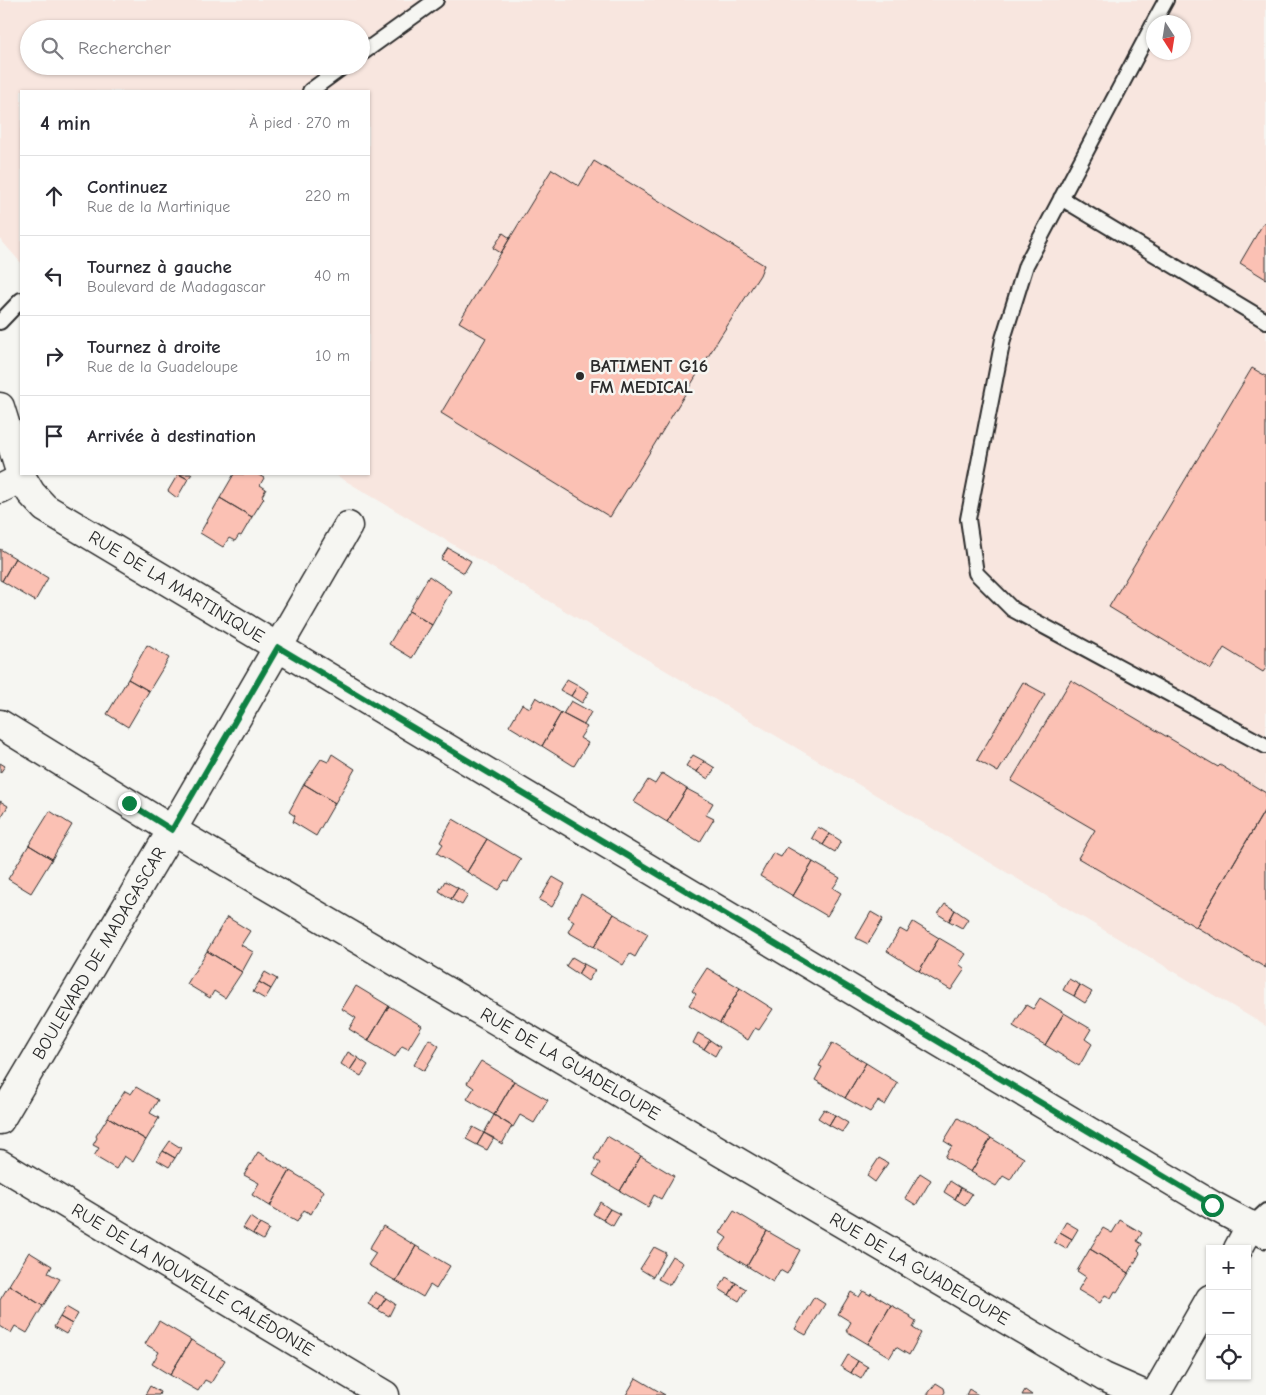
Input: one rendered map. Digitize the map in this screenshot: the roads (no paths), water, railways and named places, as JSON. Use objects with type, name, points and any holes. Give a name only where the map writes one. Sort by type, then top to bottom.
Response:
[{"type":"street","name":"RUE DE LA MARTINIQUE","points":[[0,407],[11,483],[31,493],[45,508],[1212,1205],[1261,1223]]},
{"type":"street","name":"BOULEVARD DE MADAGASCAR","points":[[0,1120],[172,830],[348,526]]},
{"type":"street","name":"RUE DE LA GUADELOUPE","points":[[0,724],[172,830],[1104,1377],[1145,1395]]},
{"type":"street","name":"RUE DE LA NOUVELLE CALÉDONIE","points":[[0,1164],[385,1395]]},
{"type":"street","points":[[1242,1245],[1261,1223]]},
{"type":"street","points":[[1155,1395],[1206,1306]]},
{"type":"lane","points":[[370,48],[436,0]]},
{"type":"lane","points":[[1158,15],[1166,0]]},
{"type":"lane","points":[[1146,38],[1026,265],[1003,339],[968,519],[976,573],[1012,609],[1266,746]]},
{"type":"lane","points":[[311,90],[332,75]]},
{"type":"lane","points":[[1060,198],[1266,321]]},
{"type":"lane","points":[[0,322],[20,301]]},
{"type":"place","name":"BATIMENT G16 FM MEDICAL","points":[[580,376]]}]
